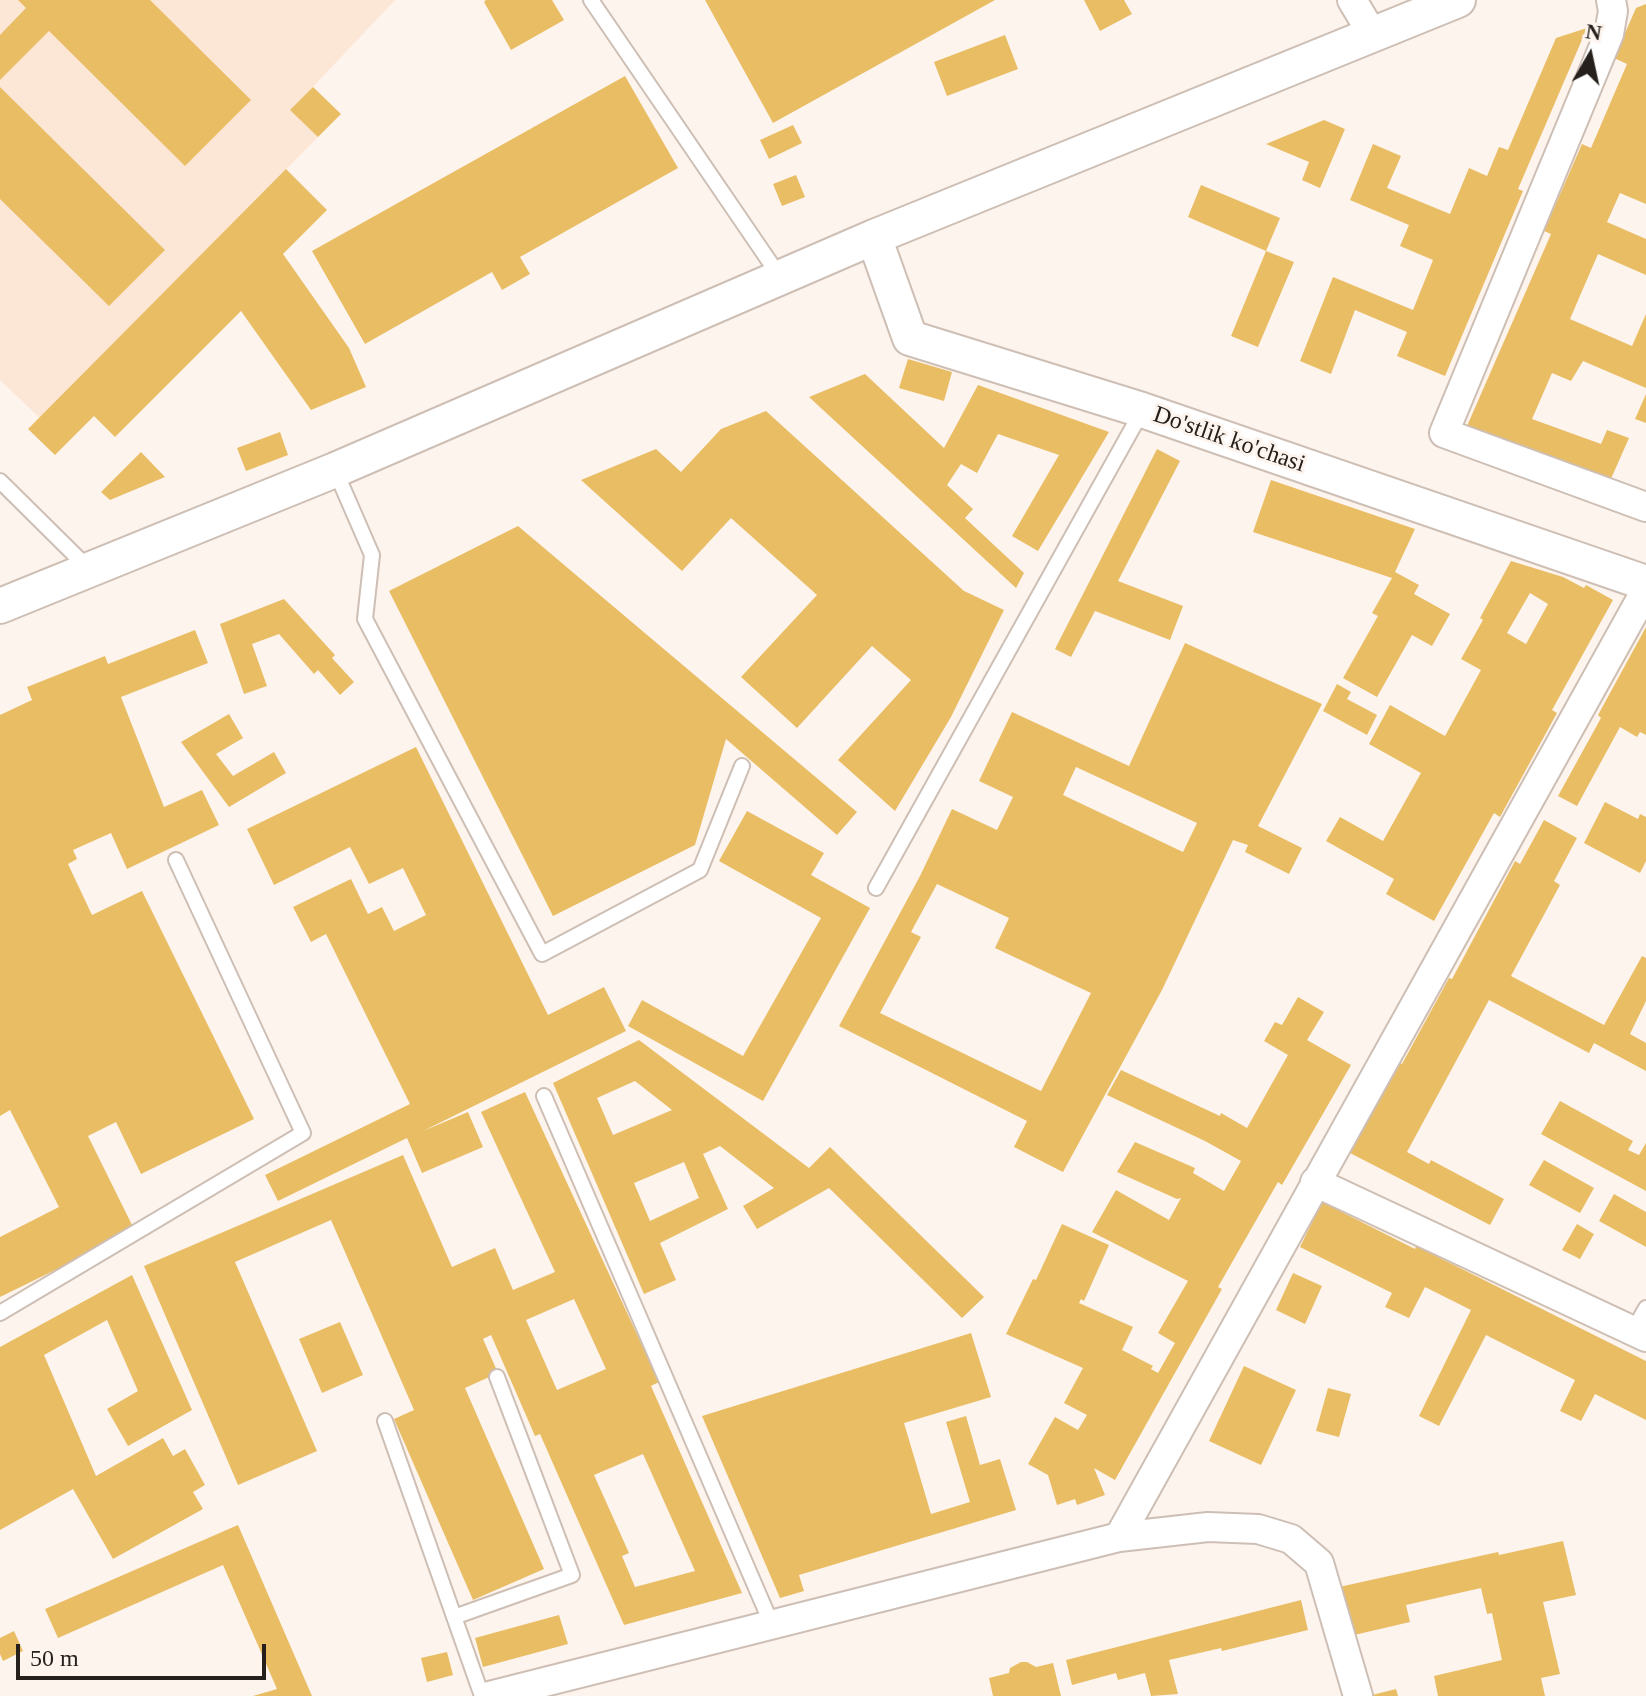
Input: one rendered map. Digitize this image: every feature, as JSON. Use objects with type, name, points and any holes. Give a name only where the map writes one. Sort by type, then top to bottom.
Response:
[{"type":"street","points":[[1352,0],[1373,35]]},
{"type":"street","points":[[0,606],[335,470],[874,237],[1458,0]]},
{"type":"street","points":[[1611,0],[1613,11],[1609,34],[1444,433],[1646,507]]},
{"type":"street","name":"Do'stlik ko'chasi","points":[[874,237],[910,338],[1142,410],[1646,583]]},
{"type":"street","points":[[1119,1537],[1646,590]]},
{"type":"street","points":[[1315,1182],[1642,1325]]},
{"type":"street","points":[[489,1696],[1119,1537],[1208,1527],[1258,1529],[1291,1539],[1319,1563],[1358,1696]]},
{"type":"lane","points":[[591,0],[780,277]]},
{"type":"lane","points":[[876,888],[1142,410]]},
{"type":"lane","points":[[335,470],[372,555],[365,619],[542,954],[700,870],[742,766]]},
{"type":"lane","points":[[0,481],[90,569]]},
{"type":"lane","points":[[0,1313],[303,1133],[176,860]]},
{"type":"lane","points":[[544,1096],[772,1625]]},
{"type":"lane","points":[[454,1617],[572,1575],[497,1377]]},
{"type":"lane","points":[[385,1421],[482,1696]]},
{"type":"shaded area","points":[[0,0],[395,0],[291,110],[318,137],[40,418],[0,380]]},
{"type":"building","points":[[18,0],[150,0],[251,100],[185,166],[49,31],[0,80],[0,35],[26,8]]},
{"type":"building","points":[[552,0],[564,20],[511,50],[484,2]]},
{"type":"building","points":[[705,0],[995,0],[773,123]]},
{"type":"building","points":[[1084,0],[1124,0],[1132,14],[1100,31]]},
{"type":"building","points":[[1646,4],[1646,204],[1620,193],[1607,222],[1646,239],[1646,275],[1598,254],[1570,319],[1632,346],[1646,314],[1646,388],[1583,361],[1571,381],[1552,373],[1532,419],[1601,444],[1607,430],[1629,438],[1610,481],[1467,426],[1551,234],[1544,231],[1582,144],[1591,148],[1627,64],[1614,58],[1636,8]]},
{"type":"building","points":[[1587,28],[1518,189],[1523,191],[1445,376],[1397,356],[1407,332],[1355,310],[1331,374],[1300,361],[1333,277],[1413,310],[1433,260],[1400,246],[1409,225],[1350,200],[1373,144],[1401,156],[1387,188],[1450,214],[1469,168],[1487,176],[1499,147],[1508,150],[1556,38]]},
{"type":"building","points":[[1005,35],[1018,69],[947,96],[934,62]]},
{"type":"building","points":[[625,76],[678,168],[520,257],[530,274],[502,290],[492,272],[365,344],[312,251]]},
{"type":"building","points":[[0,87],[165,250],[109,306],[0,199]]},
{"type":"building","points":[[313,87],[341,114],[318,137],[290,110]]},
{"type":"building","points":[[1324,120],[1345,129],[1320,188],[1302,180],[1309,162],[1266,144]]},
{"type":"building","points":[[793,125],[802,143],[769,159],[760,140]]},
{"type":"building","points":[[286,169],[327,210],[283,254],[349,348],[366,387],[311,410],[241,311],[115,437],[94,416],[55,455],[28,429]]},
{"type":"building","points":[[796,175],[805,197],[782,206],[773,184]]},
{"type":"building","points":[[1201,185],[1280,218],[1266,251],[1188,217]]},
{"type":"building","points":[[1266,251],[1294,262],[1258,347],[1231,336]]},
{"type":"building","points":[[908,359],[952,372],[944,401],[899,388]]},
{"type":"building","points":[[865,374],[944,448],[978,385],[1109,432],[1038,551],[1012,536],[1059,455],[998,434],[977,473],[961,464],[947,485],[973,509],[965,518],[1024,573],[1016,588],[809,397]]},
{"type":"building","points":[[1646,394],[1646,423],[1635,419]]},
{"type":"building","points":[[766,411],[964,591],[1004,610],[951,717],[895,811],[838,760],[911,680],[872,646],[797,728],[741,677],[817,595],[731,518],[682,571],[581,480],[656,449],[681,472],[721,429]]},
{"type":"building","points":[[280,432],[288,455],[246,471],[237,448]]},
{"type":"building","points":[[1157,449],[1180,461],[1118,581],[1183,606],[1170,640],[1095,611],[1071,657],[1055,649]]},
{"type":"building","points":[[141,452],[165,477],[110,500],[101,492]]},
{"type":"building","points":[[1271,480],[1415,529],[1395,572],[1419,585],[1414,594],[1450,614],[1432,646],[1412,635],[1377,697],[1343,678],[1378,616],[1372,613],[1392,578],[1253,532]]},
{"type":"building","points":[[518,526],[857,812],[837,835],[726,739],[695,845],[553,916],[389,591]]},
{"type":"building","points":[[1511,561],[1563,577],[1584,588],[1586,585],[1613,600],[1552,710],[1557,713],[1500,817],[1494,813],[1434,921],[1386,894],[1394,879],[1326,841],[1340,817],[1383,841],[1421,773],[1369,744],[1390,705],[1445,736],[1481,670],[1461,659],[1483,620],[1480,618]],"holes":[[[1530,593],[1548,604],[1526,644],[1507,633]]]},
{"type":"building","points":[[284,599],[335,655],[332,658],[354,682],[340,695],[318,670],[314,674],[279,634],[252,644],[267,686],[244,694],[220,624]]},
{"type":"building","points":[[1646,627],[1646,735],[1640,732],[1637,737],[1620,727],[1577,806],[1558,796]]},
{"type":"building","points":[[195,630],[208,663],[121,697],[164,807],[202,790],[219,825],[127,869],[111,833],[73,850],[77,859],[68,864],[92,915],[142,891],[254,1119],[141,1174],[116,1122],[88,1136],[135,1231],[0,1297],[0,1237],[59,1207],[10,1110],[0,1116],[0,715],[32,700],[27,687],[105,656],[108,664]]},
{"type":"building","points":[[1185,643],[1322,704],[1258,826],[1302,848],[1289,874],[1245,852],[1248,845],[1233,840],[1162,990],[1063,1172],[1014,1147],[1027,1121],[839,1026],[920,876],[952,809],[997,830],[1013,797],[979,781],[1012,712],[1129,766]],"holes":[[[1076,767],[1197,823],[1183,852],[1063,795]],[[937,884],[1009,918],[995,948],[1091,993],[1041,1091],[880,1013],[921,937],[911,932]]]},
{"type":"building","points":[[1337,684],[1351,692],[1347,699],[1377,715],[1367,735],[1323,711]]},
{"type":"building","points":[[229,714],[243,738],[216,754],[233,776],[274,752],[286,773],[229,807],[181,742]]},
{"type":"building","points":[[416,747],[548,1015],[604,987],[626,1031],[423,1131],[468,1112],[483,1147],[422,1173],[407,1138],[278,1201],[265,1175],[410,1104],[326,934],[311,942],[293,907],[351,879],[368,914],[382,907],[394,931],[426,915],[403,868],[369,884],[350,847],[274,885],[247,829]]},
{"type":"building","points":[[1605,802],[1638,819],[1640,814],[1646,817],[1646,861],[1640,873],[1584,843]]},
{"type":"building","points":[[747,811],[824,853],[811,875],[870,908],[763,1101],[628,1026],[642,1000],[743,1056],[821,918],[719,861]]},
{"type":"building","points":[[1544,820],[1577,838],[1554,881],[1560,885],[1511,976],[1604,1025],[1642,956],[1646,958],[1646,1001],[1630,1034],[1646,1043],[1646,1071],[1594,1043],[1589,1053],[1489,1000],[1407,1152],[1429,1164],[1431,1160],[1504,1199],[1490,1225],[1350,1153],[1399,1062],[1402,1064],[1449,978],[1452,979],[1515,861],[1520,864]]},
{"type":"building","points":[[1298,997],[1324,1012],[1307,1040],[1351,1065],[1282,1185],[1278,1182],[1218,1287],[1222,1289],[1115,1480],[1094,1468],[1105,1495],[1077,1505],[1075,1499],[1057,1505],[1048,1475],[1028,1464],[1055,1417],[1078,1430],[1087,1415],[1064,1403],[1083,1368],[1006,1334],[1062,1224],[1109,1245],[1084,1301],[1081,1299],[1079,1303],[1133,1327],[1122,1350],[1153,1366],[1151,1369],[1158,1373],[1175,1343],[1158,1333],[1188,1281],[1092,1232],[1116,1190],[1169,1220],[1181,1198],[1177,1199],[1117,1172],[1135,1142],[1195,1168],[1193,1173],[1224,1191],[1241,1161],[1107,1095],[1121,1070],[1220,1116],[1221,1113],[1247,1128],[1288,1055],[1264,1041],[1275,1022],[1282,1025]]},
{"type":"building","points":[[639,1040],[809,1168],[830,1147],[984,1297],[962,1318],[829,1188],[757,1229],[743,1206],[774,1188],[720,1146],[703,1154],[728,1209],[660,1243],[676,1280],[644,1294],[553,1083]],"holes":[[[635,1081],[672,1110],[613,1135],[597,1098]],[[684,1162],[699,1198],[650,1221],[634,1183]]]},
{"type":"building","points":[[525,1092],[659,1382],[651,1386],[742,1593],[624,1625],[540,1434],[535,1436],[491,1335],[483,1339],[498,1373],[465,1388],[544,1569],[473,1600],[394,1419],[414,1410],[331,1220],[235,1262],[317,1451],[238,1485],[144,1266],[403,1155],[452,1267],[495,1248],[513,1290],[555,1272],[481,1112]],"holes":[[[574,1299],[606,1369],[557,1390],[526,1320]],[[643,1454],[695,1571],[635,1587],[622,1556],[629,1553],[594,1475]]]},
{"type":"building","points":[[1560,1101],[1633,1141],[1628,1150],[1639,1155],[1646,1143],[1646,1191],[1541,1134]]},
{"type":"building","points":[[1544,1160],[1594,1188],[1580,1213],[1529,1185]]},
{"type":"building","points":[[1614,1194],[1646,1212],[1646,1247],[1599,1221]]},
{"type":"building","points":[[1322,1202],[1646,1361],[1646,1420],[1595,1394],[1581,1421],[1560,1411],[1575,1380],[1486,1335],[1439,1426],[1419,1416],[1471,1310],[1425,1287],[1409,1318],[1385,1307],[1392,1293],[1300,1247]]},
{"type":"building","points":[[1577,1224],[1594,1234],[1580,1259],[1562,1250]]},
{"type":"building","points":[[1293,1273],[1322,1286],[1305,1324],[1276,1310]]},
{"type":"building","points":[[132,1275],[192,1410],[128,1446],[107,1409],[138,1391],[107,1320],[44,1355],[96,1476],[163,1438],[173,1456],[185,1449],[205,1485],[193,1492],[203,1509],[113,1559],[73,1489],[0,1530],[0,1347]]},
{"type":"building","points":[[340,1322],[363,1375],[322,1393],[299,1339]]},
{"type":"building","points":[[971,1333],[991,1397],[904,1423],[931,1514],[970,1502],[946,1422],[966,1416],[980,1465],[1000,1459],[1016,1510],[799,1575],[804,1591],[780,1598],[702,1416]]},
{"type":"building","points":[[1244,1366],[1296,1390],[1261,1465],[1209,1441]]},
{"type":"building","points":[[1328,1388],[1351,1394],[1339,1437],[1316,1431]]},
{"type":"building","points":[[238,1525],[312,1696],[253,1696],[277,1689],[223,1565],[58,1638],[45,1609]]},
{"type":"building","points":[[1563,1541],[1576,1595],[1543,1602],[1560,1674],[1541,1678],[1545,1696],[1438,1696],[1434,1676],[1502,1660],[1492,1613],[1487,1614],[1481,1588],[1406,1605],[1410,1622],[1350,1636],[1339,1587]]},
{"type":"building","points":[[1301,1600],[1308,1630],[1169,1660],[1178,1694],[1151,1696],[1145,1673],[1118,1680],[1116,1673],[1072,1685],[1066,1660]]},
{"type":"building","points":[[559,1615],[568,1644],[483,1667],[475,1638]]},
{"type":"building","points":[[14,1631],[23,1651],[3,1661],[0,1638]]},
{"type":"building","points":[[447,1652],[453,1675],[427,1682],[421,1658]]},
{"type":"building","points":[[1021,1662],[1036,1667],[1053,1663],[1061,1696],[993,1696],[989,1678],[1009,1673],[1010,1668]]},
{"type":"building","points":[[1396,1689],[1398,1696],[1372,1696],[1372,1695]]}]
